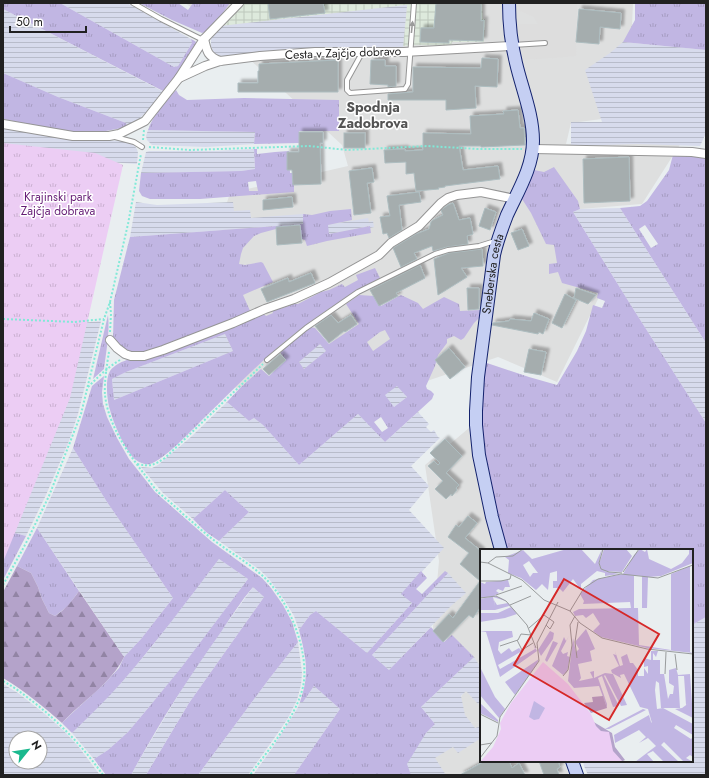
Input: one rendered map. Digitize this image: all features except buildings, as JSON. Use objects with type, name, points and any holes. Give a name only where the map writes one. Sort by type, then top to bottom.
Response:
[{"type":"street","name":"Cesta v Zajčjo dobravo","points":[[3,124],[73,136],[109,136],[124,132],[145,121],[179,78],[204,39],[239,3]]},
{"type":"street","name":"Sneberska cesta","points":[[501,549],[492,517],[479,455],[476,411],[478,377],[491,271],[498,240],[507,214],[528,170],[533,149],[530,114],[512,46],[509,3]]},
{"type":"street","points":[[204,39],[210,55],[220,61]]},
{"type":"street","name":"Cesta v Zajčjo dobravo","points":[[179,78],[220,61],[260,56],[315,52],[410,51],[512,46]]},
{"type":"street","points":[[533,149],[692,152],[706,154]]},
{"type":"street","points":[[110,340],[117,348],[130,356],[144,356],[163,350],[329,283],[379,255],[391,243],[419,226],[436,207],[448,198],[457,195],[481,192],[515,199]]},
{"type":"street","points":[[572,762],[577,775]]},
{"type":"lane","points":[[133,3],[161,19],[204,39]]},
{"type":"lane","points":[[363,51],[347,80],[347,90],[350,93],[405,89],[408,84],[414,3]]},
{"type":"lane","points":[[512,46],[545,43]]},
{"type":"lane","points":[[109,136],[129,141],[142,147]]},
{"type":"lane","points":[[267,360],[306,328],[358,292],[435,254],[448,250],[479,246],[498,240]]},
{"type":"path","points":[[3,585],[49,496],[81,414],[104,319],[110,302],[128,224],[142,147],[145,121]]},
{"type":"path","points":[[142,147],[190,150],[309,146],[347,150],[428,146],[477,149],[533,149]]},
{"type":"path","points":[[110,302],[110,340],[105,394],[108,410],[123,444],[136,464],[158,491],[214,541],[268,580],[285,603],[297,629],[305,671],[303,687],[290,719],[250,775]]},
{"type":"path","points":[[3,319],[74,322],[104,319]]},
{"type":"path","points":[[87,388],[114,364],[130,356]]},
{"type":"path","points":[[136,464],[150,466],[165,458],[267,360]]},
{"type":"path","points":[[3,681],[16,688],[54,718],[70,734],[103,775]]},
{"type":"shaded area","points":[[60,3],[127,3],[191,39],[192,43],[178,66],[174,67]]},
{"type":"shaded area","points":[[185,3],[633,3],[632,26],[602,119],[571,123],[566,144],[681,143],[642,204],[580,209],[534,209],[599,297],[557,382],[498,357],[421,383],[221,388],[222,218],[230,193],[348,166],[342,145],[202,15]]},
{"type":"shaded area","points":[[243,3],[482,3],[483,19],[485,19],[484,42],[452,42],[451,46],[403,46],[407,5],[221,26]]},
{"type":"shaded area","points":[[516,3],[577,3],[576,56],[518,60],[515,24],[538,24],[534,17],[516,9]]},
{"type":"shaded area","points":[[407,5],[403,47],[270,52],[226,57],[214,53],[211,46],[211,39],[221,26]]},
{"type":"shaded area","points":[[3,9],[165,92],[140,118],[127,127],[126,123],[58,97],[3,73]]},
{"type":"shaded area","points":[[623,42],[706,50],[706,133],[700,146],[636,144],[571,146],[571,122],[602,122],[585,70]]},
{"type":"shaded area","points":[[3,126],[121,141],[133,144],[138,153],[137,164],[3,155]]},
{"type":"shaded area","points":[[148,130],[255,132],[254,144],[206,147],[152,145],[147,140],[146,136]]},
{"type":"shaded area","points":[[254,149],[255,169],[241,171],[141,173],[146,152],[149,151],[214,151]]},
{"type":"shaded area","points":[[136,202],[157,205],[233,202],[234,211],[250,210],[251,218],[303,214],[303,224],[130,237]]},
{"type":"shaded area","points":[[620,208],[706,343],[706,423],[573,212],[580,209]]},
{"type":"shaded area","points":[[368,218],[369,222],[373,221],[374,227],[370,228],[369,226],[329,234],[327,225]]},
{"type":"shaded area","points":[[3,321],[80,323],[101,321],[78,414],[69,441],[46,495],[26,536],[3,530]]},
{"type":"shaded area","points":[[225,334],[233,351],[114,400],[112,379],[126,372]]},
{"type":"shaded area","points":[[320,344],[326,351],[304,369],[299,362]]},
{"type":"shaded area","points":[[397,385],[407,397],[394,407],[384,395]]},
{"type":"shaded area","points":[[227,402],[249,421],[254,418],[263,425],[299,465],[358,414],[385,442],[418,412],[429,424],[426,427],[431,432],[434,430],[440,438],[411,466],[429,486],[409,510],[444,548],[402,593],[412,603],[367,653],[316,611],[310,615],[299,630],[294,616],[269,579],[260,570],[219,541],[249,512],[225,490],[193,519],[163,493],[141,467],[152,468],[158,465],[192,436]]},
{"type":"shaded area","points":[[469,428],[476,474],[494,549],[480,549],[480,762],[564,762],[569,775],[424,775],[474,670],[432,638],[439,561],[425,465]]},
{"type":"shaded area","points":[[73,448],[107,502],[173,598],[141,639],[124,657],[37,528]]},
{"type":"shaded area","points":[[219,559],[248,579],[181,669],[128,732],[108,750],[94,759],[72,733],[121,683],[150,649]]},
{"type":"shaded area","points":[[448,573],[466,593],[451,606],[389,670],[372,655]]},
{"type":"shaded area","points":[[253,587],[264,597],[189,703],[146,775],[131,775],[199,662]]},
{"type":"shaded area","points":[[706,617],[706,775],[588,775],[583,762],[693,762],[693,624]]},
{"type":"shaded area","points":[[298,642],[302,673],[301,685],[297,700],[288,718],[248,775],[198,775],[269,679]]},
{"type":"shaded area","points":[[474,657],[480,666],[480,702],[478,704],[466,691],[461,696],[465,715],[475,728],[480,726],[480,739],[458,753],[453,747],[435,758],[446,775],[411,775],[406,764],[426,733],[435,724],[421,707]]},
{"type":"shaded area","points":[[3,684],[18,693],[63,730],[78,746],[100,775],[3,775]]},
{"type":"shaded area","points":[[314,686],[340,709],[294,775],[253,775],[273,747],[300,702],[303,702]]},
{"type":"green space","points":[[3,3],[60,3],[174,67],[178,66],[192,43],[191,39],[195,41],[197,45],[165,92],[3,9]]},
{"type":"green space","points":[[139,3],[178,3],[188,10],[193,3],[230,3],[222,14],[205,32],[202,33]]},
{"type":"green space","points":[[635,3],[706,3],[706,50],[623,42],[635,20]]},
{"type":"green space","points":[[3,73],[58,97],[126,123],[127,127],[90,134],[73,133],[3,119]]},
{"type":"green space","points":[[176,90],[179,95],[187,100],[244,98],[339,100],[339,131],[299,131],[299,143],[254,144],[255,132],[148,130],[156,114]]},
{"type":"green space","name":"Krajinski park Zajčja dobrava","points":[[3,143],[95,153],[123,165],[70,398],[3,562]]},
{"type":"green space","points":[[254,149],[257,149],[257,154],[289,151],[290,173],[294,173],[294,192],[200,199],[150,199],[142,196],[139,191],[141,173],[241,171],[255,169]],"holes":[[[256,181],[258,191],[249,191],[248,182]]]},
{"type":"green space","points":[[674,151],[706,152],[706,343],[620,208],[640,206],[647,201],[669,170]],"holes":[[[645,225],[658,244],[651,248],[639,229]]]},
{"type":"green space","points":[[554,167],[578,201],[580,209],[573,212],[706,423],[706,617],[693,624],[693,549],[508,549],[497,516],[483,439],[482,423],[485,365],[487,363],[557,385],[577,351],[586,331],[593,305],[602,308],[605,301],[597,298],[598,293],[562,283],[558,272],[549,274],[549,264],[557,263],[554,245],[546,244],[531,213],[522,199],[534,170],[544,172]]},
{"type":"green space","points":[[351,209],[352,220],[328,225],[329,234],[370,226],[371,233],[307,246],[305,240],[276,229],[254,236],[243,248],[239,264],[245,265],[261,262],[263,263],[273,282],[243,295],[251,313],[144,353],[123,351],[113,338],[114,300],[130,237],[303,224],[303,214],[312,215],[330,211]]},
{"type":"green space","points":[[375,268],[380,278],[326,311],[287,340],[163,457],[150,464],[143,464],[136,460],[128,451],[114,422],[107,396],[107,379],[110,371],[114,367],[127,360],[263,313],[266,316],[273,313],[272,310],[298,304],[321,292],[342,284],[345,287],[358,280],[356,275]],"holes":[[[225,334],[233,351],[114,400],[112,379],[126,372]]]},
{"type":"green space","points":[[359,295],[374,296],[381,306],[401,295],[418,303],[423,309],[444,297],[459,304],[460,311],[480,310],[479,318],[464,338],[461,340],[454,336],[447,339],[447,343],[438,355],[426,386],[427,389],[434,394],[432,399],[385,442],[358,414],[299,465],[263,425],[254,418],[249,421],[227,402],[261,369],[269,376],[286,360],[280,352],[310,327],[315,328],[329,344],[359,324],[346,304]],"holes":[[[385,330],[390,339],[373,351],[367,342]],[[320,344],[326,351],[304,369],[299,362]],[[397,386],[407,397],[394,407],[385,395]],[[381,417],[388,428],[382,432],[374,422]]]},
{"type":"green space","points":[[108,315],[108,335],[104,369],[93,379]]},
{"type":"green space","points":[[104,376],[102,392],[103,404],[107,417],[129,459],[155,492],[212,542],[262,578],[283,605],[292,622],[298,642],[198,775],[146,775],[189,703],[264,597],[253,587],[236,609],[185,684],[131,775],[106,775],[94,759],[108,750],[128,732],[181,668],[248,579],[219,559],[147,652],[110,695],[72,733],[62,723],[119,668],[124,657],[141,639],[173,598],[107,502],[73,448],[92,386]]},
{"type":"green space","points":[[225,490],[249,512],[219,541],[206,532],[193,519]]},
{"type":"green space","points":[[37,528],[79,591],[68,606],[55,616],[49,613],[31,573],[17,566]]},
{"type":"green space","points":[[3,530],[26,536],[3,580]]},
{"type":"green space","points":[[17,566],[31,573],[49,613],[55,616],[68,605],[79,591],[124,657],[112,676],[62,723],[34,699],[3,678],[3,592]]},
{"type":"green space","points":[[421,571],[427,578],[416,589],[422,594],[445,571],[448,573],[372,655],[389,670],[431,627],[444,642],[452,635],[474,657],[421,707],[435,724],[426,733],[407,764],[411,775],[294,775],[340,709],[314,686],[303,702],[300,702],[305,683],[306,666],[304,649],[299,630],[310,615],[316,611],[367,653],[412,603],[401,594]]},
{"type":"district","name":"Spodnja Zadobrova","points":[[373,116]]}]
